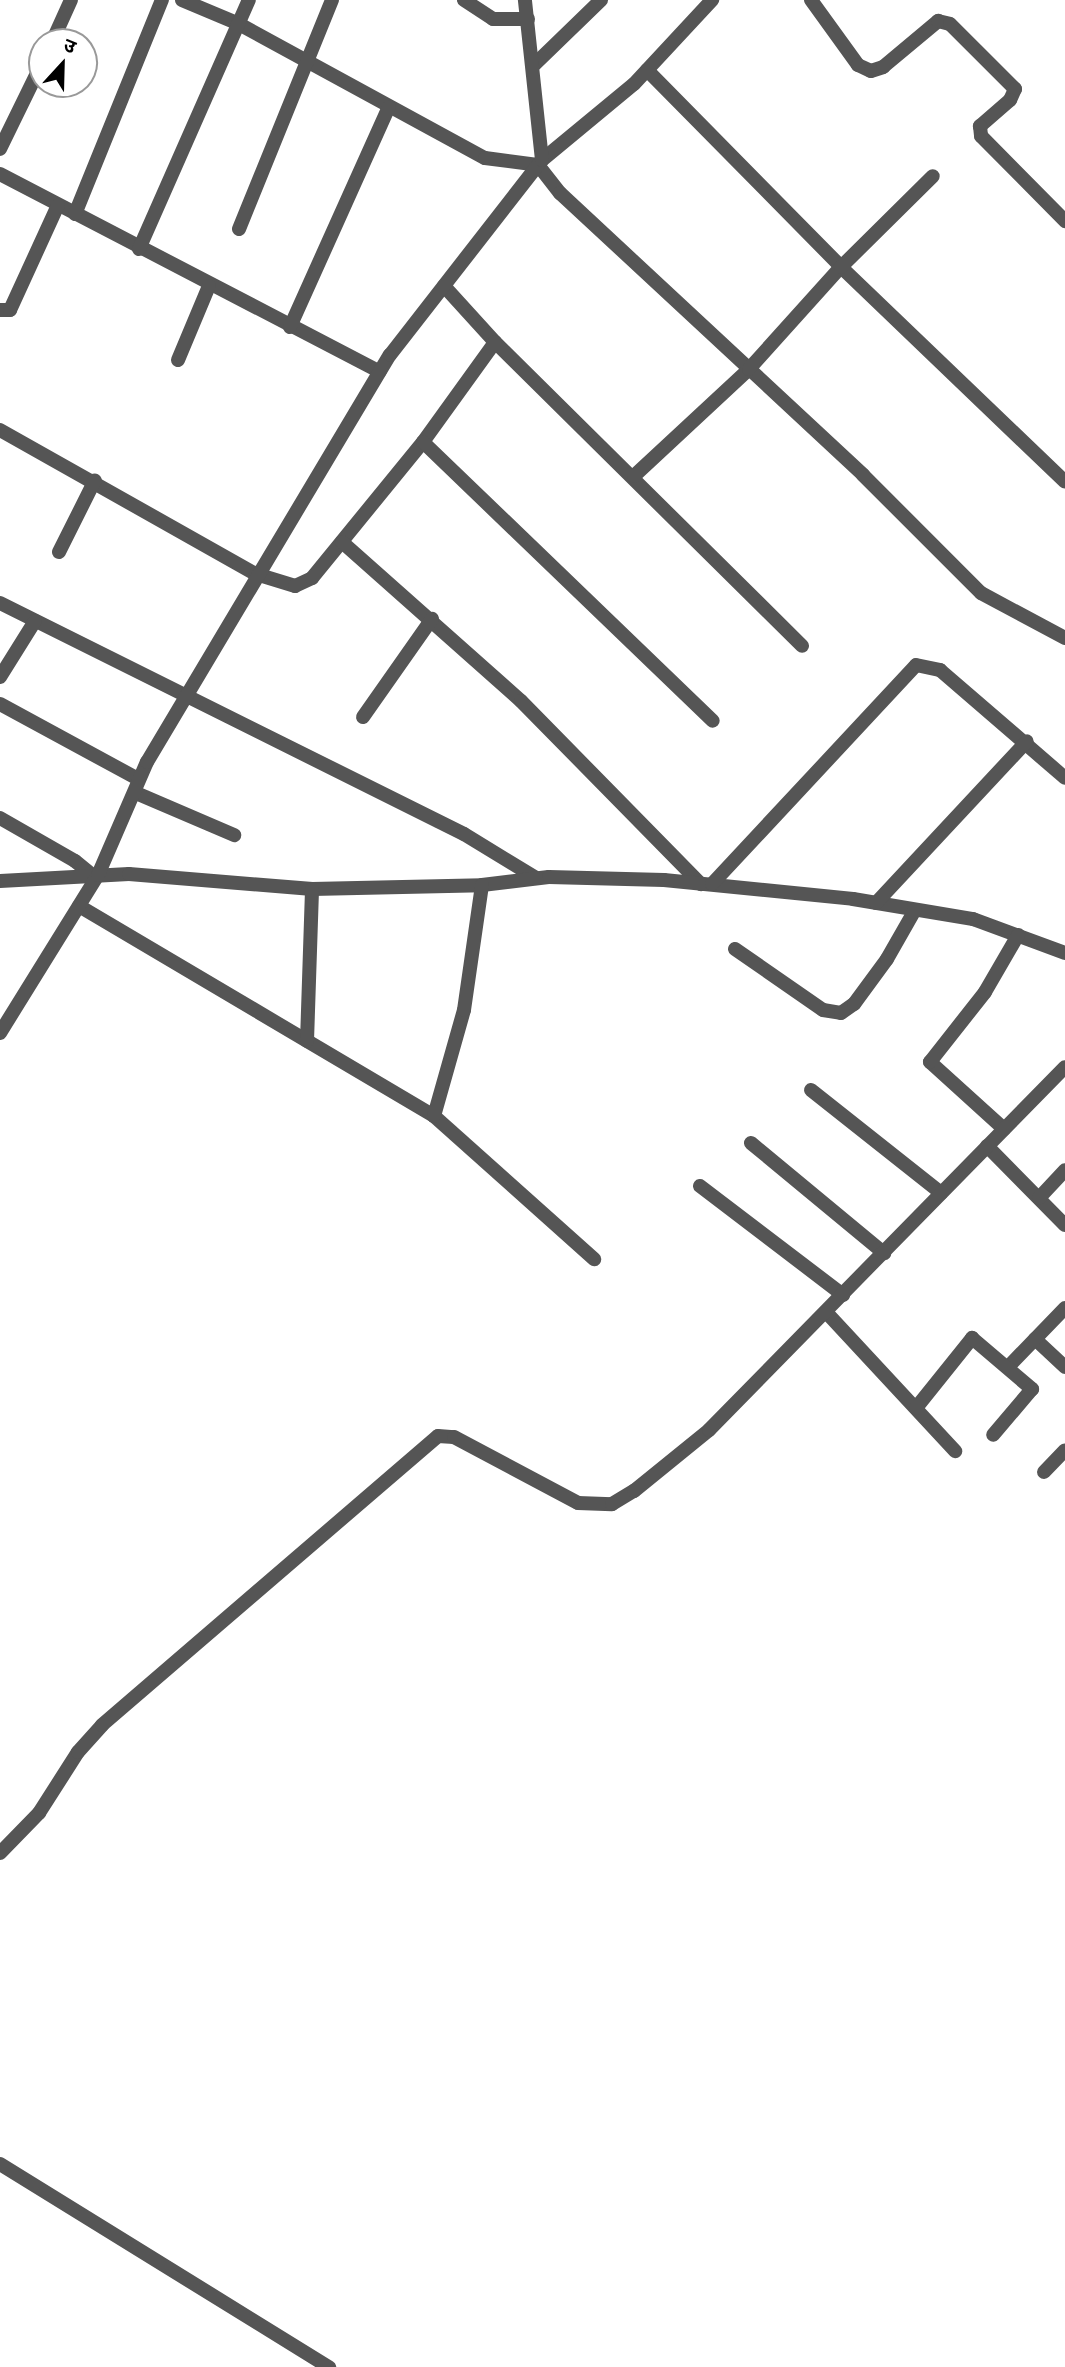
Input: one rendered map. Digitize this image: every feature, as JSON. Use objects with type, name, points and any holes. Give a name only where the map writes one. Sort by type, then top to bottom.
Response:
[{"type":"street","points":[[58,28],[71,0]]},
{"type":"street","points":[[75,214],[162,0]]},
{"type":"street","points":[[183,0],[239,24],[485,158],[540,162]]},
{"type":"street","points":[[139,249],[249,0]]},
{"type":"street","points":[[239,229],[332,0]]},
{"type":"street","points":[[464,0],[493,19],[528,19]]},
{"type":"street","points":[[525,0],[535,64],[540,162],[560,193],[749,369],[981,593],[1065,638]]},
{"type":"street","points":[[535,64],[601,0]]},
{"type":"street","points":[[0,1033],[79,906],[137,786],[185,696],[380,372],[540,162],[647,70],[712,0]]},
{"type":"street","points":[[811,0],[858,65],[871,71],[883,67],[938,21],[950,24],[1015,89],[1010,100],[980,126],[981,136],[1065,221]]},
{"type":"street","points":[[647,70],[841,267],[1065,482]]},
{"type":"street","points":[[0,149],[28,92]]},
{"type":"street","points":[[290,327],[389,107]]},
{"type":"street","points":[[0,174],[209,286],[380,372]]},
{"type":"street","points":[[634,476],[749,369],[841,267],[933,176]]},
{"type":"street","points":[[0,310],[10,310],[58,205]]},
{"type":"street","points":[[178,360],[209,286]]},
{"type":"street","points":[[444,286],[495,342],[634,476],[802,646]]},
{"type":"street","points":[[0,430],[95,480],[257,574],[283,585],[303,584],[342,542],[423,442],[495,342]]},
{"type":"street","points":[[423,442],[713,721]]},
{"type":"street","points":[[59,552],[95,480]]},
{"type":"street","points":[[342,542],[432,619],[521,701],[707,884]]},
{"type":"street","points":[[0,603],[464,834],[536,878]]},
{"type":"street","points":[[363,716],[432,619]]},
{"type":"street","points":[[0,677],[34,621]]},
{"type":"street","points":[[707,884],[916,666],[940,670],[1027,741],[1065,778]]},
{"type":"street","points":[[0,704],[137,786],[233,835]]},
{"type":"street","points":[[876,903],[1027,741]]},
{"type":"street","points":[[0,818],[75,860],[95,875]]},
{"type":"street","points":[[0,881],[95,875],[312,889],[482,885],[536,878],[707,884],[876,903],[973,919],[1065,953]]},
{"type":"street","points":[[434,1116],[464,1010],[482,885]]},
{"type":"street","points":[[307,1041],[312,889]]},
{"type":"street","points":[[79,906],[434,1116],[594,1259]]},
{"type":"street","points":[[735,950],[823,1010],[841,1013],[854,1004],[887,960],[915,910]]},
{"type":"street","points":[[1004,1129],[930,1062],[985,992],[1018,936]]},
{"type":"street","points":[[0,1853],[39,1813],[90,1737],[438,1436],[454,1437],[550,1491],[578,1503],[612,1504],[634,1492],[709,1430],[1065,1067]]},
{"type":"street","points":[[811,1090],[941,1193]]},
{"type":"street","points":[[751,1143],[884,1253]]},
{"type":"street","points":[[987,1146],[1065,1225]]},
{"type":"street","points":[[1039,1198],[1065,1170]]},
{"type":"street","points":[[700,1186],[842,1295]]},
{"type":"street","points":[[1008,1367],[1065,1308]]},
{"type":"street","points":[[826,1312],[955,1451]]},
{"type":"street","points":[[916,1408],[972,1338],[1032,1389],[993,1436]]},
{"type":"street","points":[[1035,1339],[1065,1367]]},
{"type":"street","points":[[1044,1472],[1065,1450]]},
{"type":"street","points":[[0,2164],[329,2367]]}]
